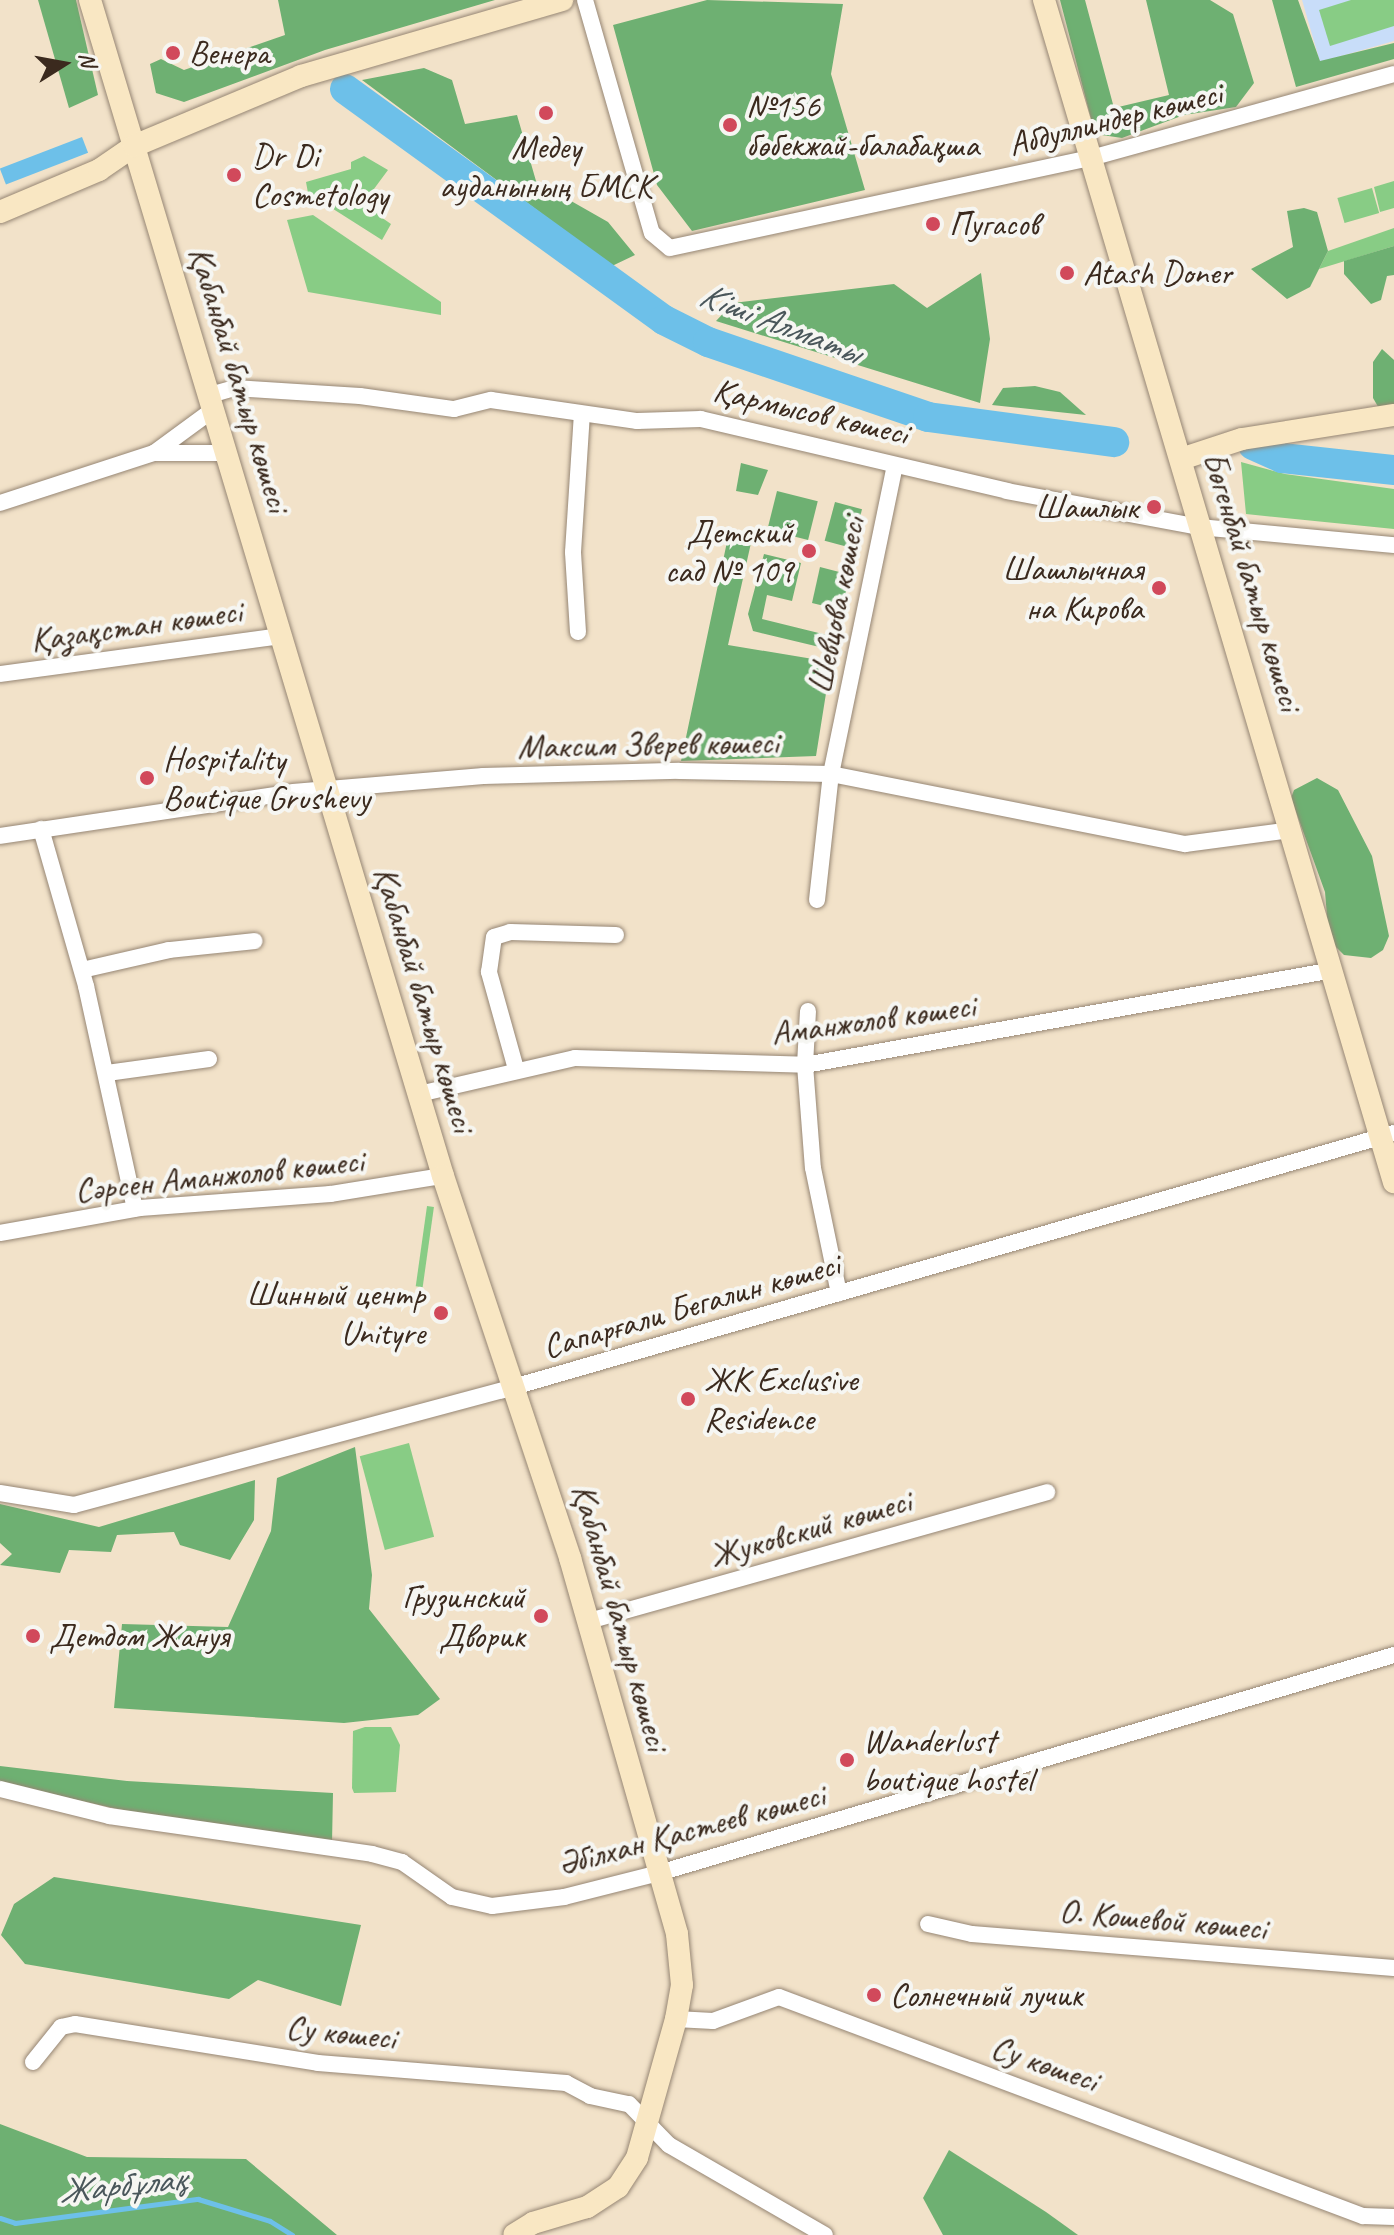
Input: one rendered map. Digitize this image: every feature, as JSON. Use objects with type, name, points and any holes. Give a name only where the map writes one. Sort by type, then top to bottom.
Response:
[{"type":"street","name":"Қабанбай батыр көшесі","points":[[90,0],[443,1176],[517,1386],[589,1621],[677,1934],[682,1985],[676,2019],[637,2158],[618,2187],[587,2207],[533,2223],[514,2235]]},
{"type":"street","points":[[0,212],[99,170],[134,146],[301,76],[562,0]]},
{"type":"street","name":"Абдуллиндер көшесі","points":[[585,0],[652,233],[660,243],[682,247],[1091,158],[1394,74]]},
{"type":"street","name":"Бөгенбай батыр көшесі","points":[[1044,0],[1333,970],[1388,1135],[1394,1182]]},
{"type":"street","name":"Қармысов көшесі","points":[[212,402],[245,389],[360,396],[454,409],[491,400],[637,421],[701,419],[895,466],[1199,527],[1394,545]]},
{"type":"street","points":[[154,453],[212,402]]},
{"type":"street","points":[[578,632],[573,552],[582,414]]},
{"type":"street","points":[[1181,459],[1242,439],[1394,415]]},
{"type":"street","points":[[0,503],[154,453],[228,453]]},
{"type":"street","name":"Шевцова көшесі","points":[[817,900],[831,774],[895,466]]},
{"type":"street","name":"Қазақстан көшесі","points":[[0,674],[280,636]]},
{"type":"street","name":"Максим Зверев көшесі","points":[[0,836],[326,792],[483,776],[679,771],[831,774],[1185,844],[1292,830]]},
{"type":"street","points":[[41,829],[82,970],[135,1209]]},
{"type":"street","points":[[516,1069],[489,972],[494,937],[510,932],[616,935]]},
{"type":"street","points":[[82,970],[169,950],[255,941]]},
{"type":"street","name":"Аманжолов көшесі","points":[[419,1094],[516,1069],[593,1057],[805,1065],[1333,970]]},
{"type":"street","points":[[808,1011],[805,1065],[813,1168],[839,1293]]},
{"type":"street","points":[[107,1073],[209,1059]]},
{"type":"street","name":"Сапарғали Бегалин көшесі","points":[[0,1493],[74,1505],[517,1386],[1388,1135]]},
{"type":"street","name":"Сәрсен Аманжолов көшесі","points":[[0,1233],[135,1209],[330,1194],[443,1176]]},
{"type":"street","name":"Жуковский көшесі","points":[[589,1621],[1047,1492]]},
{"type":"street","name":"Әбілхан Қастеев көшесі","points":[[0,1789],[109,1816],[372,1854],[402,1862],[452,1897],[492,1906],[564,1897],[659,1873],[1394,1655]]},
{"type":"street","name":"О. Кошевой көшесі","points":[[928,1924],[972,1934],[1394,1968]]},
{"type":"street","name":"Су көшесі","points":[[676,2019],[713,2021],[779,1997],[1363,2216],[1394,2217]]},
{"type":"street","name":"Су көшесі","points":[[33,2062],[61,2027],[75,2024],[318,2063],[566,2083],[629,2104],[669,2145],[825,2235]]},
{"type":"shaded area","points":[[1302,0],[1394,0],[1394,41],[1320,62]]},
{"type":"green space","points":[[38,0],[76,0],[98,95],[69,108]]},
{"type":"green space","points":[[278,0],[495,0],[325,50],[184,102],[156,93],[150,64],[161,59],[184,70],[285,35]]},
{"type":"green space","name":"№156 бөбекжай-балабақша","points":[[707,0],[843,4],[831,74],[865,190],[692,231],[657,185],[613,25]]},
{"type":"green space","points":[[1060,0],[1085,0],[1114,108],[1169,95],[1146,0],[1210,0],[1233,14],[1254,83],[1236,107],[1184,115],[1122,138],[1095,134]]},
{"type":"green space","points":[[1272,0],[1298,0],[1320,61],[1394,43],[1394,59],[1296,87]]},
{"type":"green space","points":[[1351,0],[1394,0],[1394,26],[1330,46],[1319,10]]},
{"type":"green space","points":[[424,68],[452,80],[465,124],[517,115],[536,181],[608,222],[635,255],[612,266],[362,80]]},
{"type":"green space","points":[[364,156],[388,170],[368,197],[378,215],[391,224],[382,240],[308,193],[306,182],[351,169],[351,162]]},
{"type":"green space","points":[[1394,181],[1394,208],[1380,212],[1374,187]]},
{"type":"green space","points":[[1372,188],[1379,213],[1345,223],[1337,198]]},
{"type":"green space","points":[[1304,208],[1317,212],[1328,251],[1310,287],[1287,299],[1251,269],[1293,247],[1287,211]]},
{"type":"green space","points":[[313,215],[441,302],[441,315],[308,292],[287,220]]},
{"type":"green space","points":[[1394,228],[1394,246],[1319,269],[1328,251]]},
{"type":"green space","points":[[1394,246],[1394,275],[1387,276],[1381,300],[1371,304],[1344,274],[1344,261]]},
{"type":"green space","points":[[981,273],[990,339],[980,403],[716,321],[733,303],[894,284],[927,308]]},
{"type":"green space","points":[[1382,349],[1394,360],[1394,405],[1380,410],[1373,398],[1373,362]]},
{"type":"green space","points":[[1035,386],[1060,392],[1086,415],[992,405],[1003,388]]},
{"type":"green space","points":[[1241,462],[1285,474],[1394,489],[1394,529],[1246,514]]},
{"type":"green space","points":[[741,463],[768,470],[758,495],[736,491]]},
{"type":"green space","points":[[777,491],[818,501],[808,540],[767,530]]},
{"type":"green space","points":[[835,502],[862,509],[852,548],[825,541]]},
{"type":"green space","points":[[728,537],[751,543],[728,645],[831,662],[816,756],[681,761]]},
{"type":"green space","points":[[764,554],[801,563],[792,601],[767,595],[762,619],[839,638],[832,650],[753,631],[748,614]]},
{"type":"green space","points":[[820,567],[847,574],[845,611],[812,603]]},
{"type":"green space","points":[[1317,778],[1338,790],[1372,856],[1389,936],[1383,950],[1371,958],[1344,955],[1329,940],[1325,892],[1291,798],[1294,790]]},
{"type":"green space","points":[[427,1206],[434,1207],[423,1287],[416,1286]]},
{"type":"green space","points":[[409,1443],[434,1537],[385,1550],[360,1456]]},
{"type":"green space","points":[[355,1447],[372,1575],[369,1609],[440,1699],[418,1715],[344,1723],[114,1708],[122,1624],[228,1627],[271,1531],[277,1478]]},
{"type":"green space","points":[[255,1480],[254,1520],[230,1560],[180,1545],[174,1532],[117,1535],[111,1552],[69,1550],[60,1573],[0,1565],[12,1554],[0,1543],[0,1504],[99,1527]]},
{"type":"green space","points":[[365,1727],[391,1727],[400,1745],[396,1792],[354,1793],[353,1731]]},
{"type":"green space","points":[[0,1766],[127,1781],[333,1793],[332,1843],[136,1813],[0,1783]]},
{"type":"green space","points":[[54,1877],[361,1925],[341,2006],[258,1980],[229,1999],[25,1964],[1,1935],[14,1904]]},
{"type":"green space","points":[[0,2124],[87,2157],[246,2159],[337,2235],[0,2235]]},
{"type":"green space","points":[[949,2150],[1078,2235],[943,2235],[923,2198]]},
{"type":"water","points":[[82,137],[88,153],[6,184],[0,168]]},
{"type":"waterway","name":"Кіші Алматы","points":[[345,89],[664,320],[708,342],[928,417],[1114,442]]},
{"type":"waterway","name":"Кіші Алматы","points":[[1253,445],[1282,458],[1394,470]]},
{"type":"waterway","name":"Жарбұлақ","points":[[0,2218],[15,2223],[198,2199],[270,2221],[292,2235]]},
{"type":"place","name":"Венера","points":[[173,53]]},
{"type":"place","name":"Медеу ауданының БМСК","points":[[546,113]]},
{"type":"place","name":"№156 бөбекжай-балабақша","points":[[730,125]]},
{"type":"place","name":"Dr Di Cosmetology","points":[[234,175]]},
{"type":"place","name":"Пугасов","points":[[933,224]]},
{"type":"place","name":"Atash Doner","points":[[1067,273]]},
{"type":"place","name":"Шашлык","points":[[1154,507]]},
{"type":"place","name":"Детский сад № 109","points":[[809,551]]},
{"type":"place","name":"Шашлычная на Кирова","points":[[1159,588]]},
{"type":"place","name":"Hospitality Boutique Grushevy","points":[[147,778]]},
{"type":"place","name":"Шинный центр Unityre","points":[[441,1313]]},
{"type":"place","name":"ЖК Exclusive Residence","points":[[688,1399]]},
{"type":"place","name":"Грузинский Дворик","points":[[541,1616]]},
{"type":"place","name":"Детдом Жануя","points":[[33,1636]]},
{"type":"place","name":"Wanderlust boutique hostel","points":[[847,1760]]},
{"type":"place","name":"Солнечный лучик","points":[[874,1995]]}]
